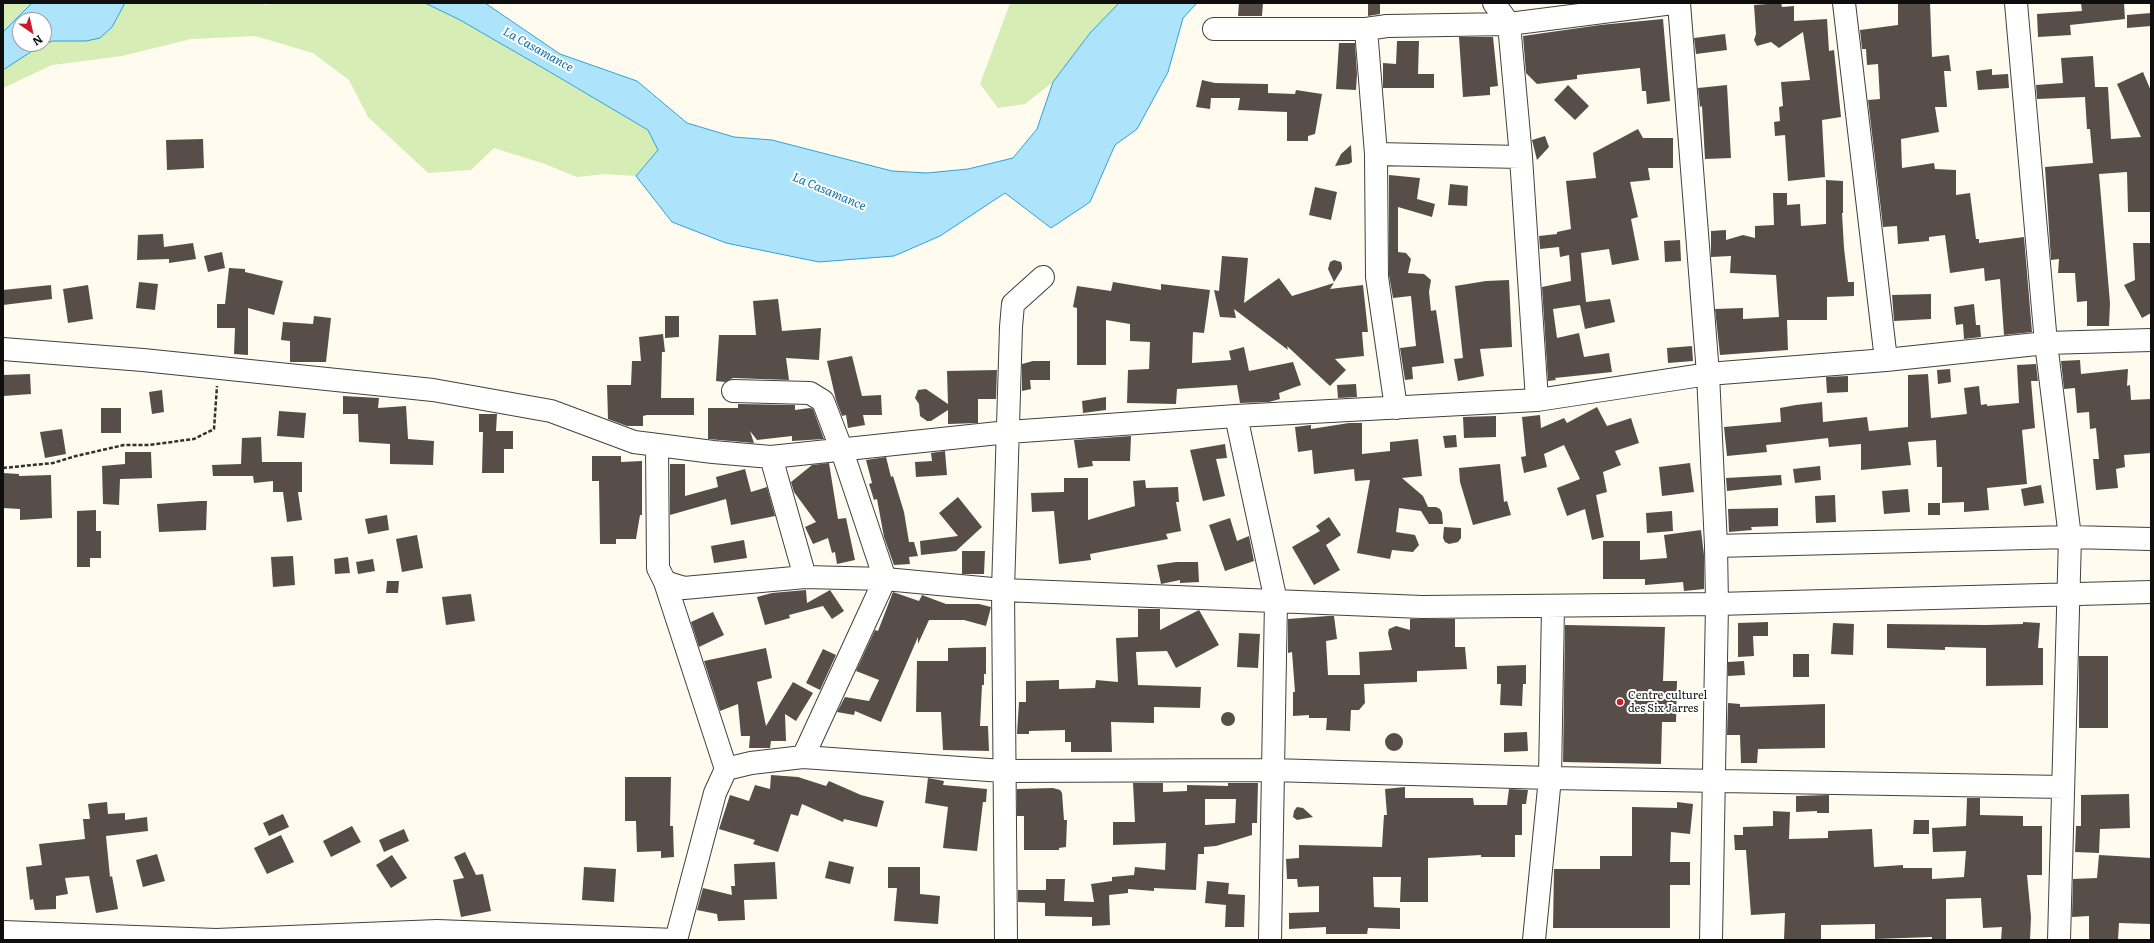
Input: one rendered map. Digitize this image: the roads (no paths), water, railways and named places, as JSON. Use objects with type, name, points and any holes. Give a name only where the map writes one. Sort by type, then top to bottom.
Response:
[{"type":"street","points":[[1494,3],[1509,24],[1521,157],[1537,400]]},
{"type":"street","points":[[1214,30],[1366,29],[1388,26],[1509,24],[1673,3]]},
{"type":"street","points":[[1679,3],[1708,374],[1716,546],[1717,604],[1711,940]]},
{"type":"street","points":[[1844,3],[1886,360]]},
{"type":"street","points":[[2016,3],[2046,343],[2070,537],[2060,940]]},
{"type":"street","points":[[1366,29],[1376,154],[1377,276],[1396,408]]},
{"type":"street","points":[[1376,154],[1521,157]]},
{"type":"street","points":[[1006,940],[1002,590],[1013,304],[1043,277]]},
{"type":"street","points":[[3,349],[217,367],[433,390],[551,411],[634,442],[771,457],[841,448],[1008,432],[1236,416],[1537,400],[1708,374],[1886,360],[2046,343],[2151,340]]},
{"type":"street","points":[[733,391],[810,393],[823,401],[841,448],[885,579],[803,757]]},
{"type":"street","points":[[1236,416],[1276,601],[1270,940]]},
{"type":"street","points":[[3,932],[79,938],[216,940],[437,931],[676,940],[715,793],[726,769],[665,582],[658,568],[657,445]]},
{"type":"street","points":[[771,457],[805,577]]},
{"type":"street","points":[[1716,546],[2070,537],[2151,539]]},
{"type":"street","points":[[665,582],[684,588],[805,577],[885,579],[1002,590],[1422,607],[1717,604],[2151,592]]},
{"type":"street","points":[[1534,940],[1550,778],[1553,606]]},
{"type":"street","points":[[726,769],[751,763],[803,757],[1003,771],[1272,770],[1550,778],[2063,787]]},
{"type":"water","points":[[32,3],[125,3],[112,27],[100,38],[86,41],[52,41],[52,12],[23,12]]},
{"type":"water","name":"La Casamance","points":[[425,3],[485,3],[560,54],[637,81],[687,123],[734,137],[772,140],[892,171],[927,173],[968,169],[1013,158],[1037,129],[1053,82],[1090,33],[1119,3],[1197,3],[1183,18],[1168,72],[1137,129],[1115,145],[1090,202],[1051,228],[1005,193],[940,236],[894,256],[819,262],[726,243],[672,222],[636,176],[658,150],[648,130],[460,20]]},
{"type":"water","points":[[12,23],[12,52],[31,52],[3,70],[3,32]]},
{"type":"place","name":"Centre culturel des Six Jarres","points":[[1620,702]]}]
